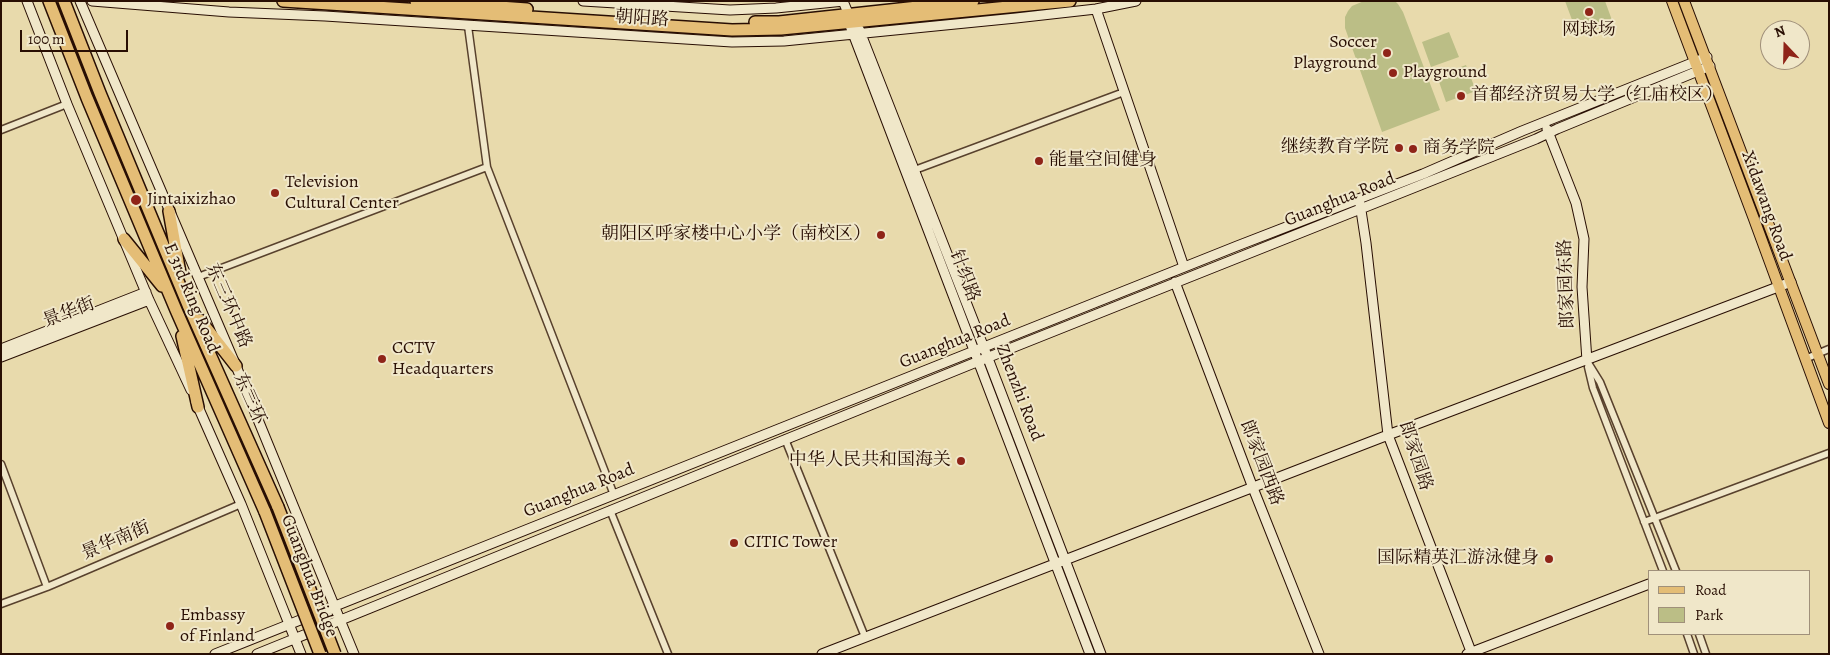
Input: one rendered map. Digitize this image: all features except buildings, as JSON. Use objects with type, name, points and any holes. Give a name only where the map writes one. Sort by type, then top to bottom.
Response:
[{"type":"highway","name":"E 3rd Ring Road","points":[[49,1],[87,98],[176,310],[265,512]]},
{"type":"highway","name":"E 3rd Ring Road","points":[[64,1],[188,305]]},
{"type":"highway","points":[[283,1],[732,30],[781,30],[851,19]]},
{"type":"highway","name":"朝阳路","points":[[416,1],[732,22],[851,19],[1070,1]]},
{"type":"highway","name":"朝阳路","points":[[851,19],[973,1]]},
{"type":"highway","points":[[169,210],[183,292]]},
{"type":"highway","points":[[124,239],[171,296]]},
{"type":"highway","points":[[188,305],[236,366]]},
{"type":"highway","name":"东三环","points":[[188,305],[278,507],[335,654]]},
{"type":"highway","points":[[176,310],[198,406]]},
{"type":"highway","name":"Guanghua Bridge","points":[[265,512],[320,654]]},
{"type":"main road","name":"Xidawang Road","points":[[1672,1],[1829,423]]},
{"type":"main road","name":"Xidawang Road","points":[[1684,1],[1829,384]]},
{"type":"street","points":[[27,1],[67,104],[147,296],[241,504],[301,654]]},
{"type":"street","name":"东三环中路","points":[[80,1],[236,366],[354,654]]},
{"type":"street","name":"朝阳路","points":[[92,1],[229,12],[325,16],[732,42],[784,41],[857,34],[1096,9],[1135,1]]},
{"type":"street","name":"朝阳路","points":[[583,1],[730,10],[776,8],[844,1]]},
{"type":"street","points":[[844,1],[857,34]]},
{"type":"street","points":[[1096,9],[1184,267]]},
{"type":"street","points":[[468,26],[487,167],[614,495]]},
{"type":"street","name":"Zhenzhi Road","points":[[857,34],[979,350],[1066,560],[1101,654]]},
{"type":"street","name":"Guanghua Road","points":[[215,654],[1184,267],[1422,174],[1544,122],[1708,62]]},
{"type":"street","name":"Guanghua Road","points":[[257,654],[983,359],[1536,139],[1697,66]]},
{"type":"street","points":[[910,171],[1124,92]]},
{"type":"street","points":[[1,130],[67,104]]},
{"type":"street","name":"郎家园东路","points":[[1544,122],[1576,203],[1584,239],[1582,287],[1587,361],[1594,388],[1663,570]]},
{"type":"street","points":[[198,277],[487,167]]},
{"type":"street","name":"郎家园路","points":[[1358,199],[1361,209],[1388,435],[1470,653]]},
{"type":"street","name":"郎家园西路","points":[[1176,282],[1253,488],[1319,654]]},
{"type":"street","points":[[822,654],[1388,435],[1791,282]]},
{"type":"street","points":[[1,349],[147,296]]},
{"type":"street","name":"景华街","points":[[1,357],[147,296]]},
{"type":"street","points":[[1805,359],[1829,349]]},
{"type":"street","points":[[983,359],[1090,654]]},
{"type":"street","name":"郎家园东路","points":[[1587,361],[1600,382],[1676,570]]},
{"type":"street","points":[[785,439],[865,637]]},
{"type":"street","points":[[1644,522],[1829,453]]},
{"type":"street","points":[[1,464],[46,587]]},
{"type":"street","points":[[1,473],[46,587]]},
{"type":"street","name":"景华南街","points":[[1,604],[46,587],[241,504]]},
{"type":"street","points":[[610,510],[668,654]]},
{"type":"street","points":[[1470,653],[1648,584]]},
{"type":"street","points":[[1687,635],[1694,654]]},
{"type":"street","points":[[1699,635],[1706,654]]},
{"type":"green space","name":"Playground","points":[[1364,1],[1395,1],[1398,4],[1403,12],[1440,110],[1382,132],[1345,28],[1345,17],[1348,11],[1352,6]]},
{"type":"green space","name":"网球场","points":[[1565,1],[1605,1],[1613,23],[1578,36]]},
{"type":"green space","points":[[1449,32],[1459,57],[1431,67],[1422,42]]},
{"type":"green space","points":[[1466,65],[1476,91],[1446,102],[1437,76]]},
{"type":"place","name":"网球场","points":[[1589,12]]},
{"type":"place","name":"Soccer Playground","points":[[1387,53]]},
{"type":"place","name":"Playground","points":[[1393,73]]},
{"type":"place","name":"首都经济贸易大学（红庙校区）","points":[[1461,96]]},
{"type":"place","name":"继续教育学院","points":[[1399,148]]},
{"type":"place","name":"商务学院","points":[[1413,149]]},
{"type":"place","name":"能量空间健身","points":[[1039,161]]},
{"type":"place","name":"Television Cultural Center","points":[[275,193]]},
{"type":"place","name":"Jintaixizhao","points":[[136,200]]},
{"type":"place","name":"朝阳区呼家楼中心小学（南校区）","points":[[881,235]]},
{"type":"place","name":"CCTV Headquarters","points":[[382,359]]},
{"type":"place","name":"中华人民共和国海关","points":[[961,461]]},
{"type":"place","name":"CITIC Tower","points":[[734,543]]},
{"type":"place","name":"国际精英汇游泳健身","points":[[1549,559]]},
{"type":"place","name":"Embassy of Finland","points":[[170,626]]}]
